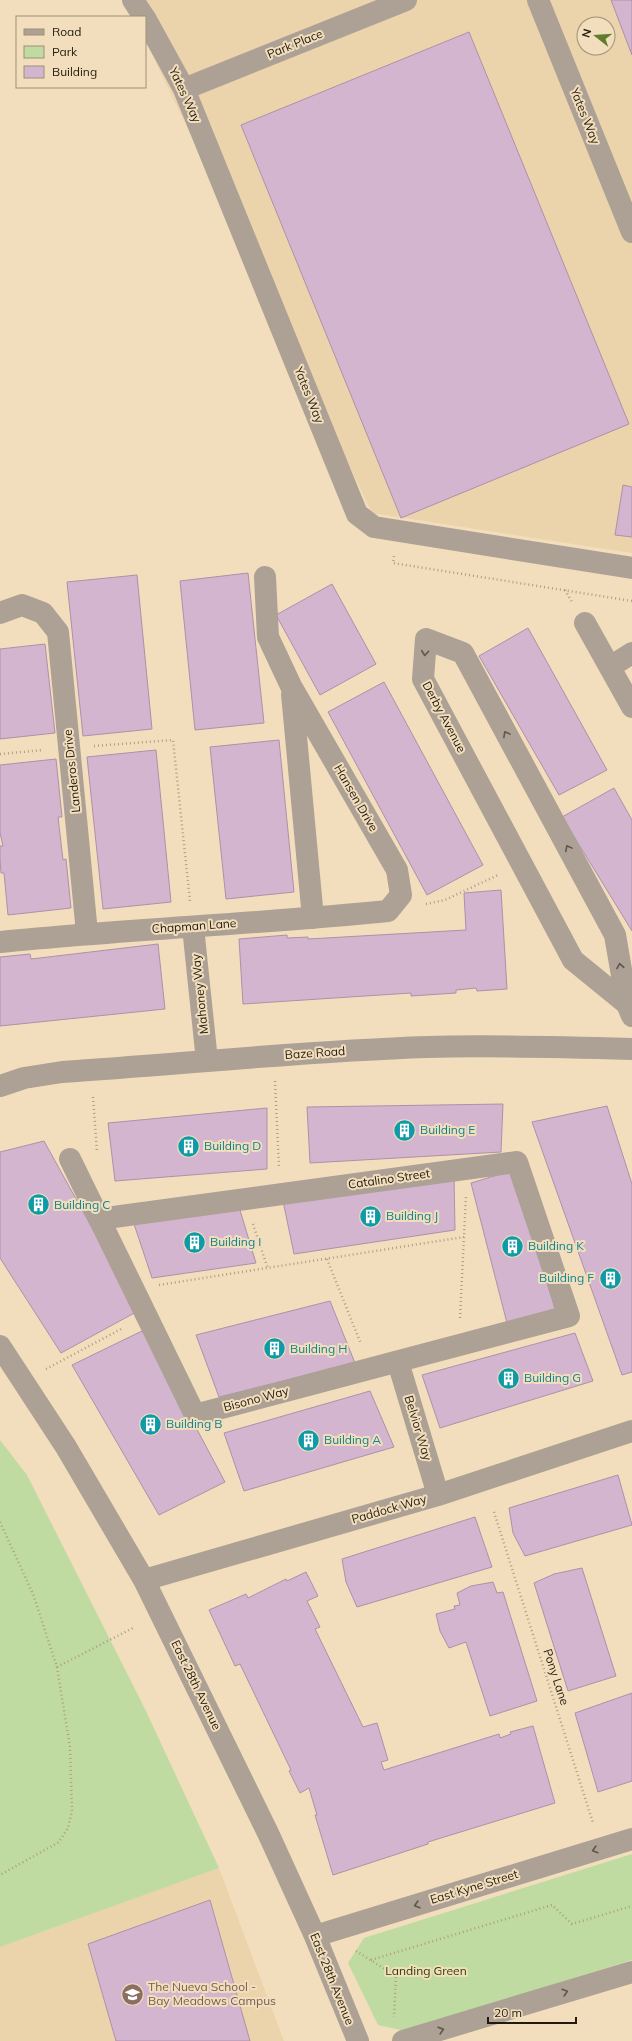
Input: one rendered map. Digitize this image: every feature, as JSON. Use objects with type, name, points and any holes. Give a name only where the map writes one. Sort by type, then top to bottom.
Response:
[{"type":"street","name":"Yates Way","points":[[133,0],[144,16]]},
{"type":"street","name":"Park Place","points":[[184,89],[406,0]]},
{"type":"street","name":"Yates Way","points":[[538,0],[632,232]]},
{"type":"street","name":"Yates Way","points":[[146,20],[184,89],[357,514],[374,526],[398,531],[632,568]]},
{"type":"street","name":"Hansen Drive","points":[[265,577],[268,636],[291,686],[397,870],[401,895],[388,911]]},
{"type":"street","name":"Landeros Drive","points":[[0,613],[22,605],[43,613],[58,632],[87,934]]},
{"type":"street","points":[[585,623],[632,707]]},
{"type":"street","name":"Derby Avenue","points":[[426,639],[463,653],[615,935],[630,1010],[574,960],[423,679],[426,639]]},
{"type":"street","points":[[610,668],[632,653]]},
{"type":"street","name":"Hansen Drive","points":[[291,686],[313,918]]},
{"type":"street","name":"Chapman Lane","points":[[0,942],[388,911]]},
{"type":"street","name":"Mahoney Way","points":[[193,927],[207,1062]]},
{"type":"street","name":"Baze Road","points":[[0,1086],[24,1078],[62,1072],[274,1056],[427,1047],[632,1049]]},
{"type":"street","name":"Bisono Way","points":[[70,1159],[195,1415],[569,1316]]},
{"type":"street","name":"Catalino Street","points":[[99,1219],[517,1162],[569,1316]]},
{"type":"street","name":"East 28th Avenue","points":[[0,1346],[66,1447],[144,1580],[228,1749],[315,1936],[358,2041]]},
{"type":"street","name":"Belvior Way","points":[[398,1362],[438,1495]]},
{"type":"street","name":"Paddock Way","points":[[144,1580],[438,1495],[632,1432]]},
{"type":"street","name":"East Kyne Street","points":[[315,1936],[632,1839]]},
{"type":"street","points":[[404,2041],[632,1972]]},
{"type":"path","points":[[398,531],[393,563],[632,601]]},
{"type":"path","points":[[0,754],[173,740],[193,927]]},
{"type":"path","points":[[388,911],[445,900],[522,863]]},
{"type":"path","points":[[274,1056],[280,1194]]},
{"type":"path","points":[[91,1070],[97,1155]]},
{"type":"path","points":[[459,1346],[467,1169]]},
{"type":"path","points":[[245,1199],[268,1269]]},
{"type":"path","points":[[133,1289],[464,1237]]},
{"type":"path","points":[[327,1259],[371,1368]]},
{"type":"path","points":[[23,1380],[147,1316]]},
{"type":"path","name":"Pony Lane","points":[[494,1512],[602,1848]]},
{"type":"path","points":[[0,1522],[33,1594],[57,1667],[70,1747],[72,1811],[68,1828],[59,1842],[0,1875]]},
{"type":"path","points":[[57,1667],[132,1628]]},
{"type":"path","points":[[371,1960],[552,1905],[572,1924],[632,1906]]},
{"type":"path","points":[[350,1947],[396,1976],[394,2022]]},
{"type":"shaded area","points":[[126,0],[632,0],[632,553],[372,513],[146,42],[146,16],[134,16]]},
{"type":"shaded area","name":"The Nueva School - Bay Meadows Campus","points":[[219,1868],[284,2041],[0,2041],[0,1947]]},
{"type":"green space","points":[[0,1440],[27,1475],[145,1709],[219,1868],[0,1947]]},
{"type":"green space","name":"Landing Green","points":[[632,1854],[632,1960],[405,2031],[378,2025],[348,1963],[364,1938]]},
{"type":"building","points":[[611,0],[632,0],[632,55]]},
{"type":"building","points":[[469,32],[629,424],[401,518],[241,125]]},
{"type":"building","points":[[623,485],[632,487],[632,537],[615,535]]},
{"type":"building","points":[[248,573],[264,723],[195,730],[180,581]]},
{"type":"building","points":[[137,575],[152,729],[83,736],[67,582]]},
{"type":"building","points":[[332,584],[376,664],[320,695],[276,615]]},
{"type":"building","points":[[528,628],[607,770],[559,795],[479,656]]},
{"type":"building","points":[[45,644],[55,733],[0,739],[0,649]]},
{"type":"building","points":[[384,682],[483,865],[427,895],[328,712]]},
{"type":"building","points":[[279,740],[294,892],[226,899],[210,747]]},
{"type":"building","points":[[156,750],[171,902],[103,909],[87,757]]},
{"type":"building","points":[[56,759],[62,817],[58,817],[63,860],[66,859],[71,908],[8,915],[4,873],[1,873],[0,860],[0,846],[3,846],[0,833],[0,765]]},
{"type":"building","points":[[614,788],[632,820],[632,931],[562,817]]},
{"type":"building","points":[[501,890],[507,989],[477,991],[476,988],[456,990],[456,993],[411,996],[411,993],[243,1004],[239,939],[287,935],[287,938],[308,937],[308,939],[466,930],[464,893]]},
{"type":"building","points":[[158,944],[165,1009],[0,1026],[0,957],[30,954],[31,959]]},
{"type":"building","name":"Building E","points":[[503,1104],[501,1152],[310,1163],[307,1107]]},
{"type":"building","name":"Building F","points":[[607,1106],[632,1184],[632,1372],[622,1375],[532,1122]]},
{"type":"building","name":"Building D","points":[[267,1108],[267,1169],[115,1181],[108,1123]]},
{"type":"building","name":"Building C","points":[[44,1141],[138,1311],[61,1353],[0,1258],[0,1152]]},
{"type":"building","name":"Building K","points":[[514,1170],[555,1309],[507,1323],[471,1183]]},
{"type":"building","name":"Building J","points":[[454,1176],[455,1230],[294,1254],[283,1201]]},
{"type":"building","name":"Building I","points":[[239,1207],[256,1263],[152,1278],[133,1221]]},
{"type":"building","name":"Building H","points":[[330,1301],[355,1363],[219,1397],[196,1335]]},
{"type":"building","name":"Building B","points":[[144,1330],[225,1482],[159,1515],[72,1365]]},
{"type":"building","name":"Building G","points":[[575,1333],[593,1381],[440,1428],[422,1375]]},
{"type":"building","name":"Building A","points":[[370,1391],[394,1447],[244,1491],[224,1433]]},
{"type":"building","points":[[618,1475],[632,1525],[525,1556],[513,1533],[509,1508]]},
{"type":"building","points":[[475,1517],[492,1567],[357,1607],[346,1582],[342,1559]]},
{"type":"building","points":[[582,1568],[616,1676],[568,1691],[534,1583],[554,1574]]},
{"type":"building","points":[[306,1572],[318,1596],[307,1601],[320,1627],[315,1629],[363,1727],[377,1723],[388,1760],[381,1762],[384,1770],[499,1734],[500,1738],[511,1734],[510,1732],[533,1726],[555,1803],[428,1842],[428,1844],[333,1875],[315,1815],[317,1815],[309,1788],[300,1793],[289,1771],[291,1770],[240,1664],[235,1666],[209,1610],[246,1594],[248,1598],[286,1579],[287,1581]]},
{"type":"building","points":[[493,1582],[497,1593],[503,1592],[537,1701],[490,1716],[466,1642],[449,1648],[440,1631],[436,1614],[455,1609],[454,1606],[460,1605],[457,1593],[471,1586]]},
{"type":"building","points":[[632,1693],[632,1781],[598,1792],[575,1713]]},
{"type":"building","points":[[210,1900],[250,2041],[116,2041],[88,1944]]},
{"type":"place","name":"Building E","points":[[405,1130]]},
{"type":"place","name":"Building D","points":[[189,1146]]},
{"type":"place","name":"Building C","points":[[39,1205]]},
{"type":"place","name":"Building J","points":[[370,1216]]},
{"type":"place","name":"Building I","points":[[195,1242]]},
{"type":"place","name":"Building K","points":[[512,1246]]},
{"type":"place","name":"Building F","points":[[610,1278]]},
{"type":"place","name":"Building H","points":[[275,1349]]},
{"type":"place","name":"Building G","points":[[508,1378]]},
{"type":"place","name":"Building B","points":[[150,1424]]},
{"type":"place","name":"Building A","points":[[309,1440]]},
{"type":"place","name":"The Nueva School - Bay Meadows Campus","points":[[133,1994]]}]
